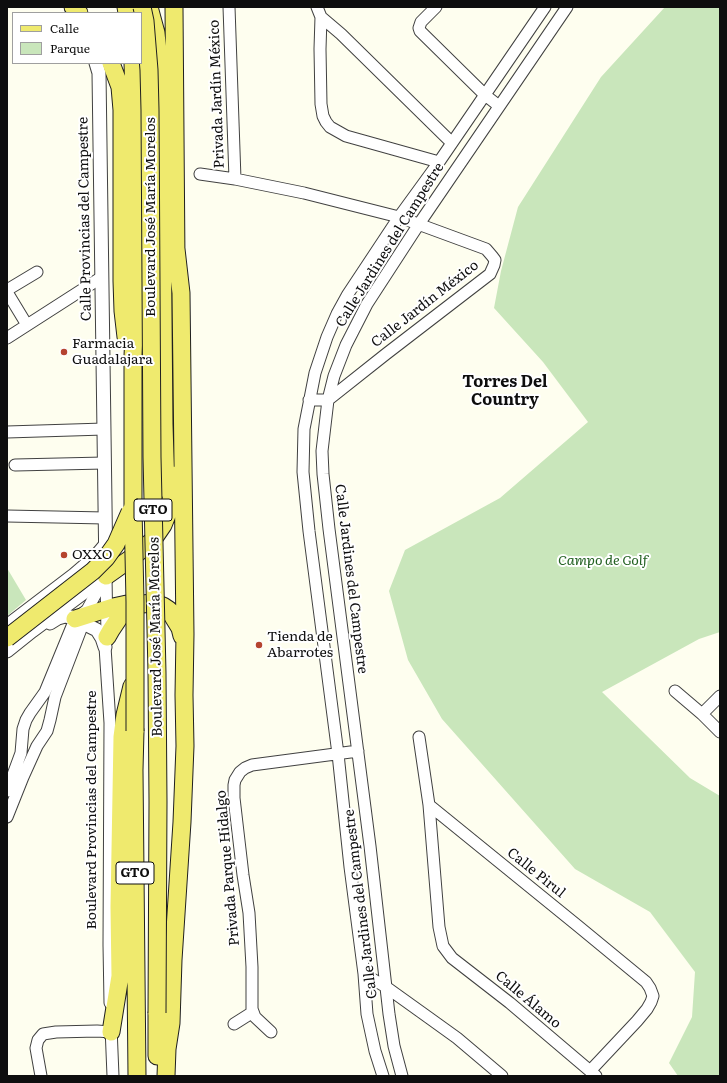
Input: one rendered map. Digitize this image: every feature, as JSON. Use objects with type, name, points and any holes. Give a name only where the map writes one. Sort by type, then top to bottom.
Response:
[{"type":"main road","name":"Boulevard José María Morelos","points":[[142,7],[145,21],[149,70],[150,110],[152,457],[157,673],[158,1076]]},
{"type":"main road","points":[[149,7],[156,33],[161,101],[164,424],[167,515]]},
{"type":"main road","points":[[106,576],[152,541],[167,515],[173,491],[176,249],[174,7]]},
{"type":"main road","points":[[111,64],[120,87],[122,110],[123,311],[125,335],[133,356]]},
{"type":"main road","name":"Boulevard José María Morelos","points":[[133,64],[135,130],[133,507],[135,602],[134,770],[136,1076]]},
{"type":"main road","points":[[166,1076],[171,1023],[185,746],[181,292],[176,249]]},
{"type":"main road","points":[[7,638],[93,571],[106,558],[116,544],[133,507]]},
{"type":"main road","points":[[83,617],[127,604],[154,603],[169,610],[175,618],[182,633],[184,650]]},
{"type":"main road","points":[[106,642],[114,624],[125,612],[130,607],[142,604]]},
{"type":"main road","points":[[111,1032],[120,976],[119,907],[122,737],[134,669]]},
{"type":"street","name":"Privada Jardín México","points":[[229,7],[228,21],[230,38],[235,179]]},
{"type":"street","points":[[436,7],[421,22],[419,28],[420,31],[485,95],[499,106]]},
{"type":"street","name":"Calle Jardines del Campestre","points":[[382,1076],[367,1014],[364,974],[338,754],[310,539],[303,472],[304,429],[315,373],[327,337],[348,294],[399,217],[439,162],[545,7]]},
{"type":"street","name":"Calle Jardines del Campestre","points":[[402,1076],[394,1046],[389,1014],[323,474],[322,452],[328,400],[334,376],[346,345],[367,304],[418,224],[567,7]]},
{"type":"street","points":[[319,12],[452,143]]},
{"type":"street","points":[[319,12],[321,104],[323,116],[326,122],[330,127],[346,136],[439,162]]},
{"type":"street","name":"Calle Provincias del Campestre","points":[[96,64],[99,72],[106,544]]},
{"type":"street","name":"Calle Jardín México","points":[[200,174],[235,179],[304,193],[399,217],[486,249],[495,260],[490,274],[328,400]]},
{"type":"street","points":[[27,325],[7,291],[37,272]]},
{"type":"street","points":[[7,338],[102,276]]},
{"type":"street","points":[[309,400],[328,400]]},
{"type":"street","points":[[7,432],[104,429]]},
{"type":"street","points":[[15,465],[104,463]]},
{"type":"street","points":[[7,516],[105,518]]},
{"type":"street","points":[[7,626],[74,575],[95,557],[106,544]]},
{"type":"street","name":"Boulevard Provincias del Campestre","points":[[106,544],[106,642],[110,723],[109,972],[113,1076]]},
{"type":"street","points":[[7,791],[21,753],[23,729],[26,720],[45,692],[83,617],[106,576]]},
{"type":"street","points":[[7,651],[106,576]]},
{"type":"street","points":[[32,631],[65,616],[83,617],[97,630],[106,642]]},
{"type":"street","points":[[7,817],[23,777],[46,731],[55,696],[83,617]]},
{"type":"street","points":[[675,691],[720,732]]},
{"type":"street","points":[[702,714],[720,696]]},
{"type":"street","points":[[38,703],[40,702],[49,705],[52,710]]},
{"type":"street","points":[[419,737],[428,805]]},
{"type":"street","points":[[22,741],[29,747],[38,746]]},
{"type":"street","name":"Privada Parque Hidalgo","points":[[253,1012],[249,913],[234,798],[234,785],[236,780],[240,772],[252,765],[358,751]]},
{"type":"street","name":"Calle Álamo","points":[[428,805],[439,927],[443,946],[452,958],[510,1003],[593,1074]]},
{"type":"street","name":"Calle Pirul","points":[[428,805],[646,982],[650,988],[653,996],[651,1002],[593,1074]]},
{"type":"street","points":[[364,974],[386,987],[432,1020],[502,1076]]},
{"type":"street","points":[[234,1024],[253,1012],[271,1032]]},
{"type":"street","points":[[41,1076],[36,1048],[38,1040],[43,1034],[56,1032],[111,1032]]},
{"type":"green space","name":"Campo de Golf","points":[[665,7],[720,7],[720,632],[699,639],[602,692],[690,778],[720,796],[720,1076],[678,1076],[669,1063],[692,1017],[695,972],[650,912],[575,869],[442,719],[408,660],[389,591],[405,550],[500,498],[588,422],[543,362],[494,308],[501,271],[518,207],[601,77]]},
{"type":"green space","points":[[7,568],[26,600],[7,616]]},
{"type":"place","name":"Farmacia Guadalajara","points":[[64,352]]},
{"type":"place","name":"OXXO","points":[[64,555]]},
{"type":"place","name":"Tienda de Abarrotes","points":[[259,645]]},
{"type":"district","name":"Torres Del Country","points":[[505,391]]}]
